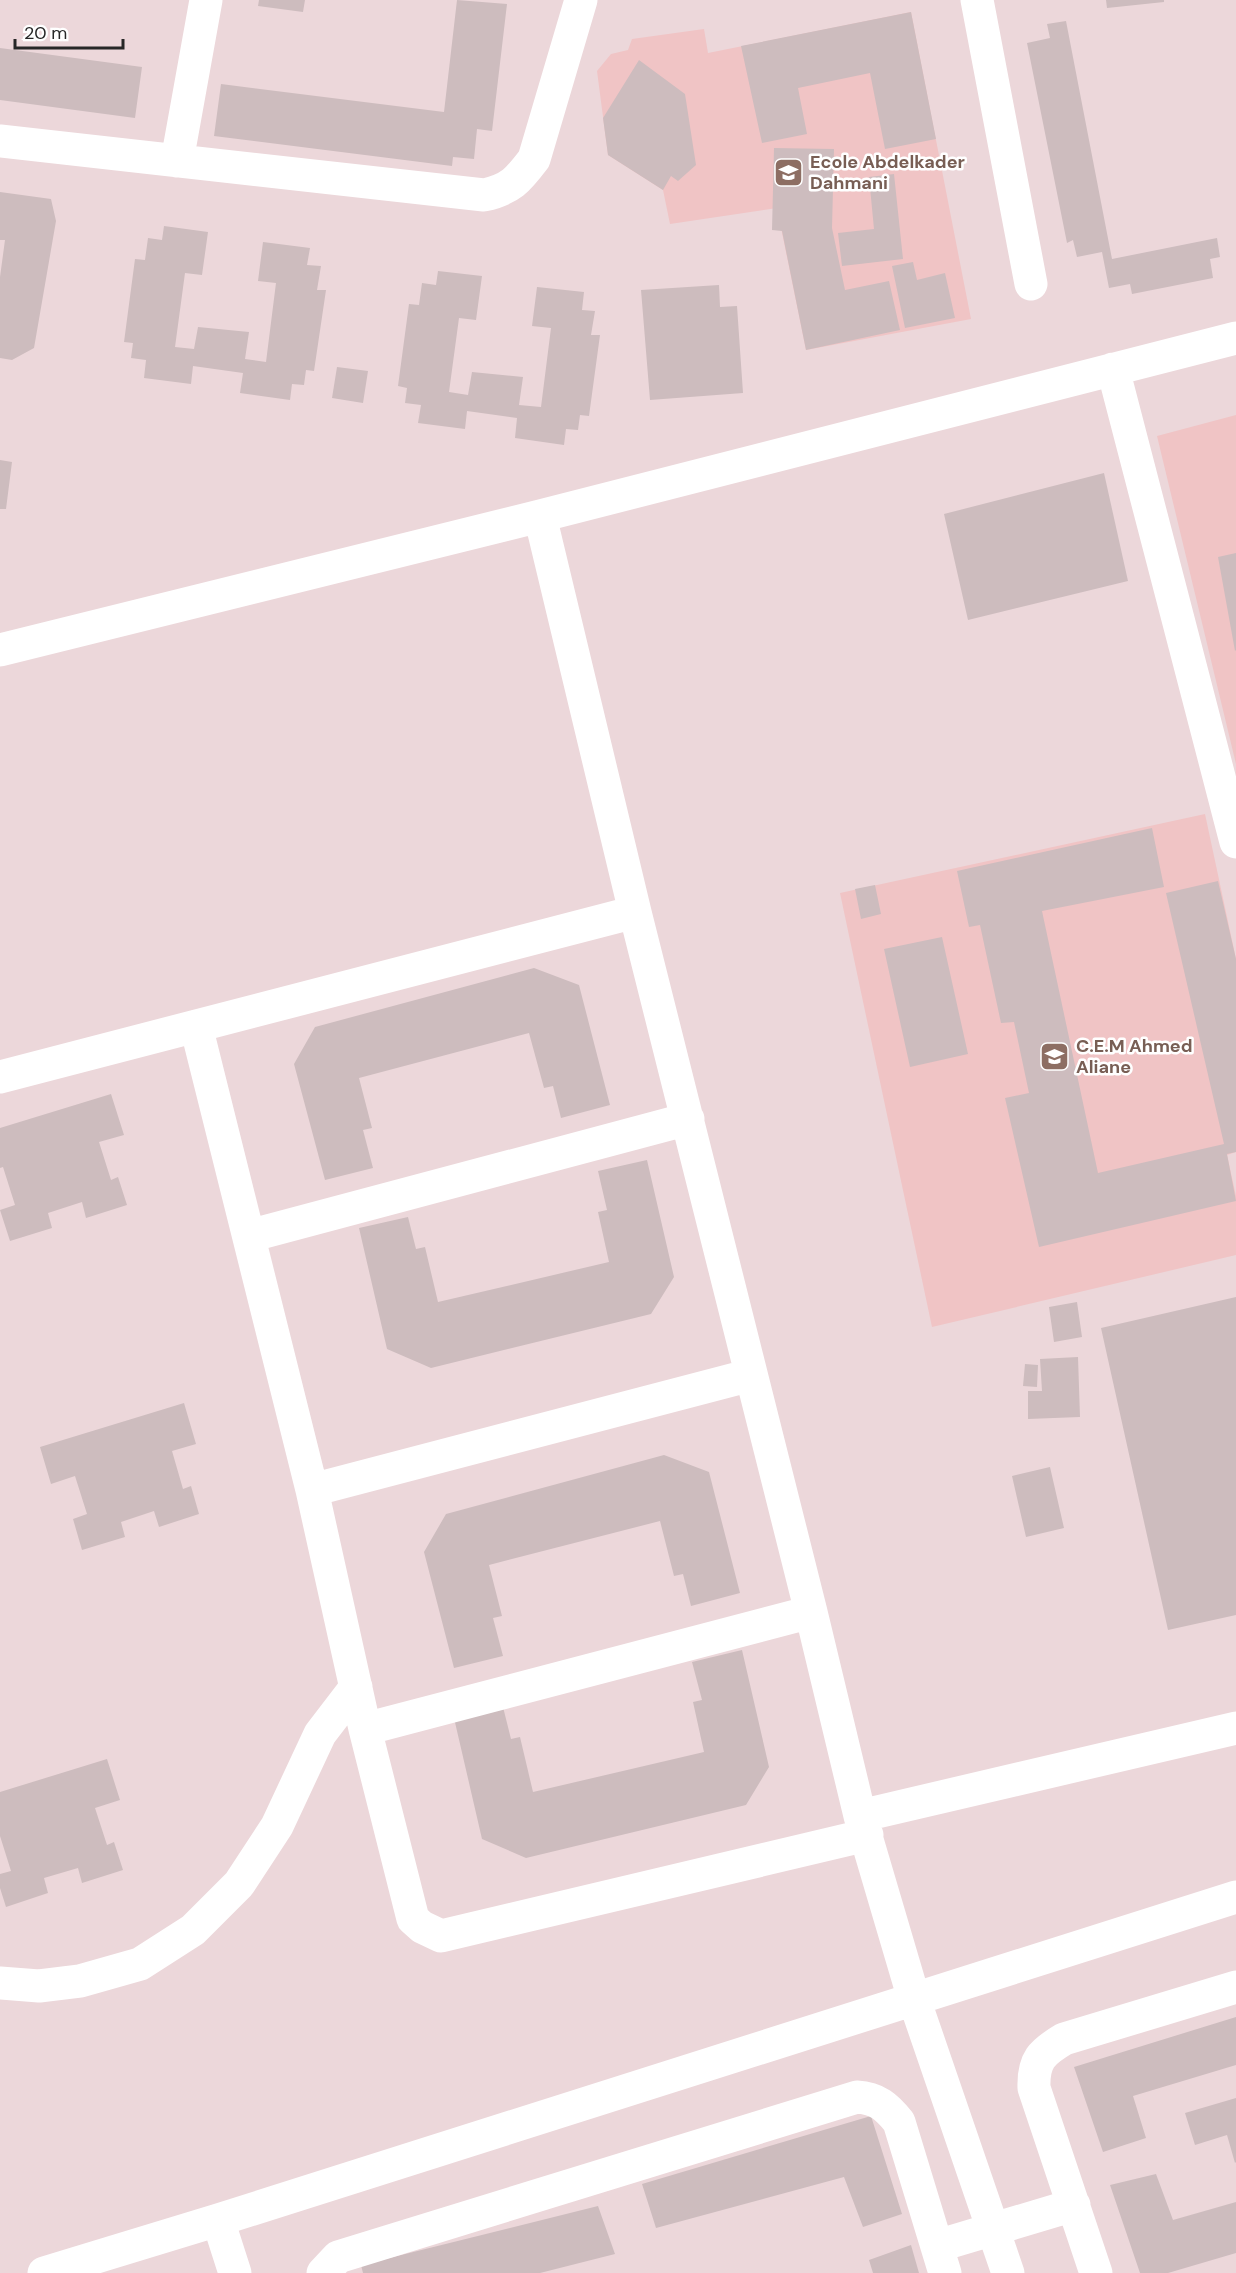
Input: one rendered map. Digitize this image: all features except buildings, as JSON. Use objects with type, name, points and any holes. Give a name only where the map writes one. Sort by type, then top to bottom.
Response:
[{"type":"street","points":[[177,161],[206,0]]},
{"type":"street","points":[[0,141],[484,195],[502,191],[518,181],[534,159],[584,0]]},
{"type":"street","points":[[977,0],[1031,284]]},
{"type":"street","points":[[0,650],[540,516],[1236,338]]},
{"type":"street","points":[[1113,369],[1236,842]]},
{"type":"street","points":[[540,516],[635,912],[863,1825],[914,1999],[1008,2273]]},
{"type":"street","points":[[0,1077],[635,912]]},
{"type":"street","points":[[196,1026],[312,1490],[365,1729],[413,1918],[422,1928],[441,1936],[1236,1728]]},
{"type":"street","points":[[249,1236],[688,1119]]},
{"type":"street","points":[[312,1490],[751,1376]]},
{"type":"street","points":[[365,1729],[811,1612]]},
{"type":"street","points":[[0,1983],[39,1986],[80,1981],[140,1964],[192,1930],[239,1884],[277,1826],[320,1734],[356,1687]]},
{"type":"street","points":[[44,2273],[1236,1897]]},
{"type":"street","points":[[1096,2273],[1034,2088],[1033,2071],[1039,2059],[1064,2038],[1236,1987]]},
{"type":"street","points":[[323,2273],[338,2257],[857,2097],[871,2098],[881,2103],[899,2122],[941,2260],[993,2230],[1074,2205]]},
{"type":"street","points":[[218,2220],[235,2273]]},
{"type":"shaded area","name":"Ecole Abdelkader Dahmani","points":[[911,12],[971,319],[806,350],[777,208],[670,224],[663,190],[608,155],[597,71],[611,54],[628,50],[632,39],[704,29],[708,53]]},
{"type":"shaded area","points":[[1236,415],[1236,764],[1157,436]]},
{"type":"shaded area","name":"C.E.M Ahmed Aliane","points":[[1205,814],[1236,959],[1236,1152],[1227,1155],[1236,1196],[1236,1255],[932,1327],[840,893]]},
{"type":"place","name":"Ecole Abdelkader Dahmani","points":[[789,172]]},
{"type":"place","name":"C.E.M Ahmed Aliane","points":[[1055,1056]]}]
